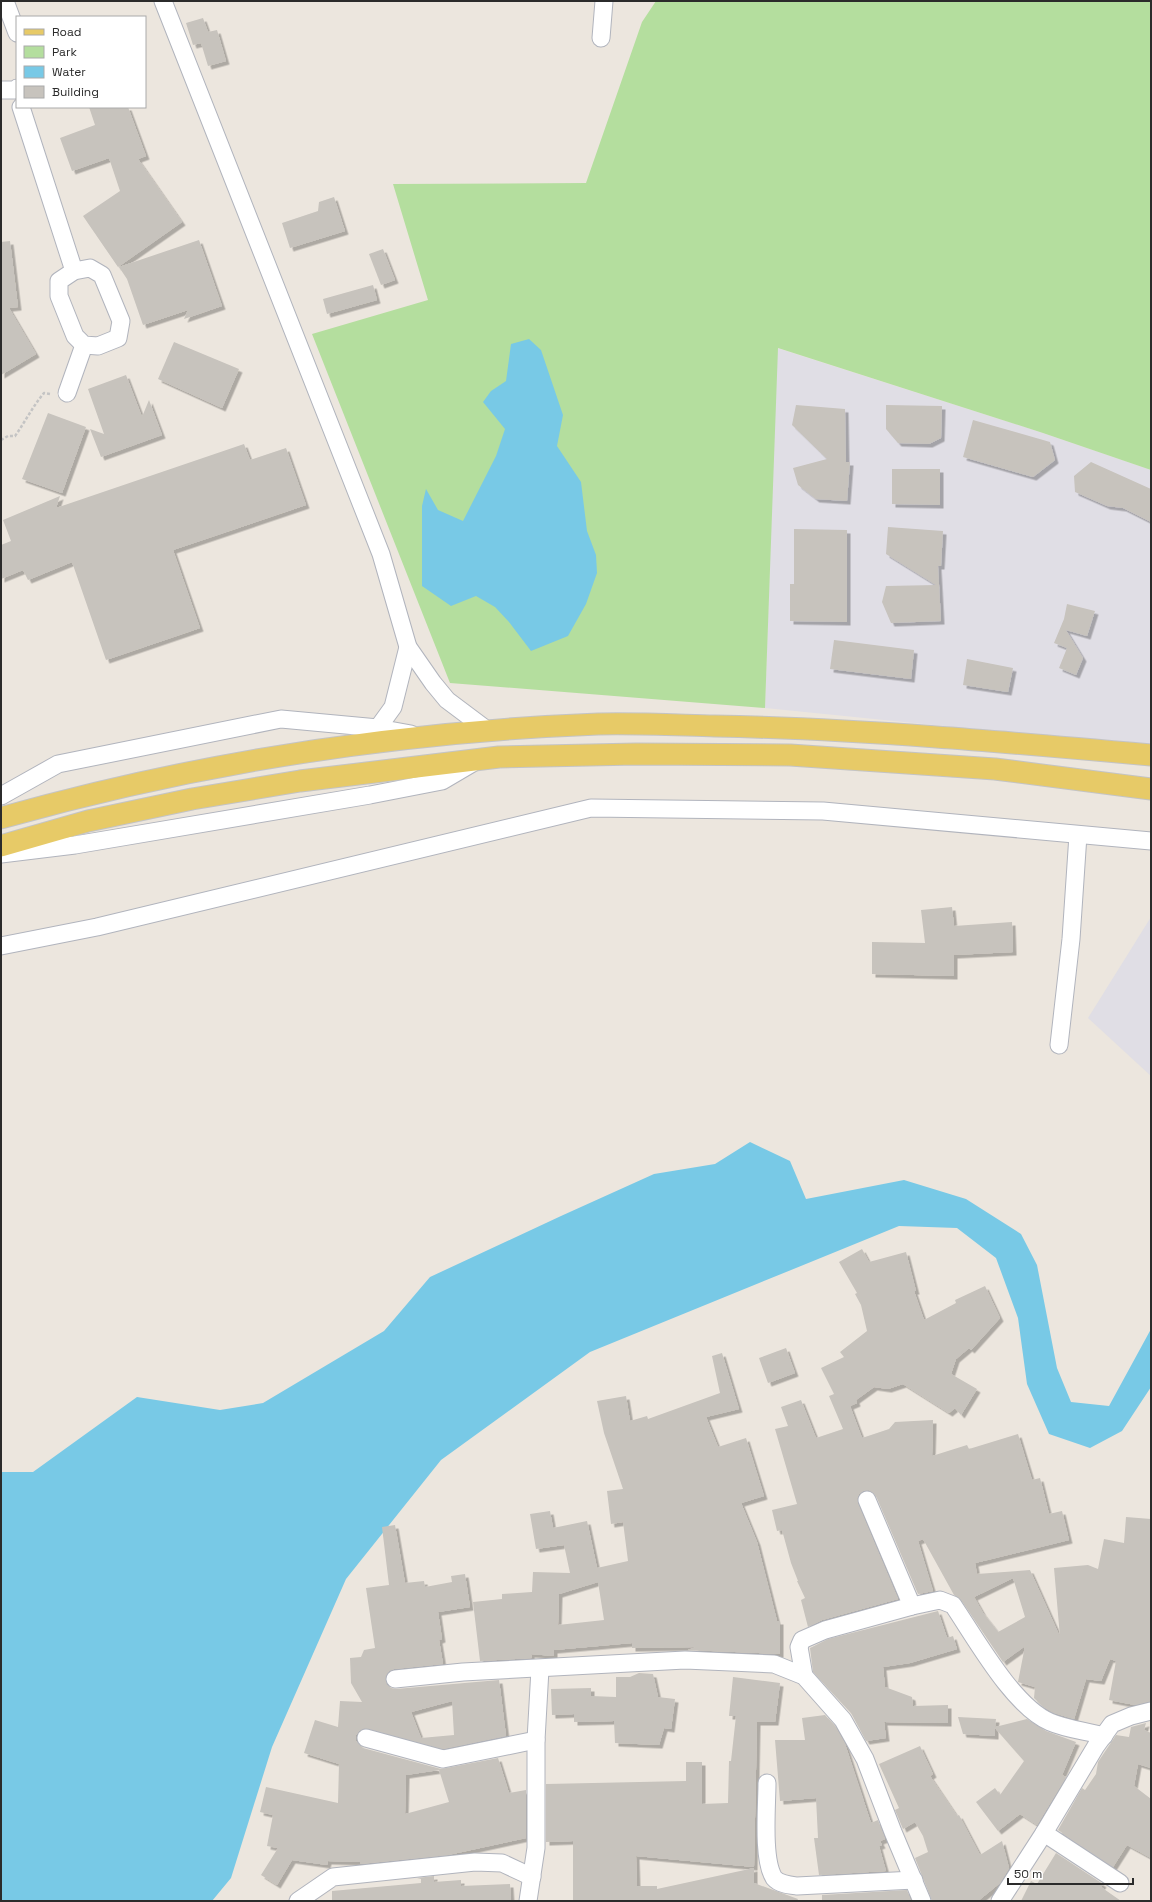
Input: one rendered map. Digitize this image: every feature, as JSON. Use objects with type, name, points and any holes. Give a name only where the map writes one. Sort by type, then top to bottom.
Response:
[{"type":"main road","points":[[1,818],[101,792],[373,736],[425,737],[487,730],[602,724],[805,728],[960,738],[1151,755]]},
{"type":"main road","points":[[1,846],[88,821],[192,799],[300,781],[499,757],[636,754],[790,755],[995,769],[1151,789]]},
{"type":"street","points":[[3,1],[16,31]]},
{"type":"street","points":[[163,1],[381,554],[408,647],[433,683],[447,700],[487,730]]},
{"type":"street","points":[[601,38],[604,1]]},
{"type":"street","points":[[20,108],[74,271]]},
{"type":"street","points":[[90,268],[102,275],[121,321],[118,338],[98,346],[84,345],[75,336],[59,296],[59,281],[74,271],[90,268]]},
{"type":"street","points":[[67,393],[84,345]]},
{"type":"street","points":[[1,796],[58,764],[282,719],[373,736],[393,707],[408,647]]},
{"type":"street","points":[[1,854],[75,845],[370,796],[442,781],[478,760]]},
{"type":"street","points":[[1,946],[105,925],[591,808],[823,811],[1151,841]]},
{"type":"street","points":[[1059,1045],[1071,939],[1078,835]]},
{"type":"street","points":[[867,1500],[912,1606]]},
{"type":"street","points":[[804,1676],[799,1647],[802,1640],[825,1630],[912,1606],[940,1600],[953,1605],[1007,1683],[1027,1707],[1050,1722],[1104,1736]]},
{"type":"street","points":[[395,1679],[463,1672],[684,1660],[774,1664],[804,1676],[843,1720],[865,1759],[893,1832],[922,1901]]},
{"type":"street","points":[[528,1901],[536,1848],[536,1740],[540,1669]]},
{"type":"street","points":[[1000,1901],[1112,1724],[1131,1716],[1151,1711]]},
{"type":"street","points":[[366,1738],[443,1758],[536,1740]]},
{"type":"street","points":[[767,1783],[767,1862],[775,1879],[782,1884],[797,1886],[914,1880]]},
{"type":"street","points":[[1044,1833],[1120,1883]]},
{"type":"street","points":[[298,1901],[333,1877],[475,1862],[502,1862],[532,1877]]},
{"type":"path","points":[[1,440],[8,436],[15,436],[44,393],[61,397],[67,393]]},
{"type":"shaded area","points":[[777,348],[1043,433],[1151,470],[1151,747],[765,708]]},
{"type":"shaded area","points":[[1151,917],[1151,1076],[1088,1018]]},
{"type":"green space","points":[[656,1],[1151,1],[1151,470],[1043,433],[778,348],[765,708],[450,683],[312,334],[428,300],[393,184],[586,183],[642,22]]},
{"type":"water","points":[[529,339],[541,350],[563,415],[557,446],[581,482],[587,531],[596,555],[597,573],[586,604],[568,636],[531,651],[509,622],[495,607],[476,596],[451,606],[422,586],[422,506],[426,489],[438,510],[463,521],[496,456],[505,429],[483,402],[491,391],[506,381],[511,344]]},
{"type":"water","points":[[750,1142],[790,1161],[806,1199],[904,1180],[966,1199],[1021,1234],[1037,1265],[1057,1368],[1071,1402],[1109,1406],[1151,1329],[1151,1387],[1122,1431],[1090,1448],[1049,1434],[1027,1384],[1018,1318],[996,1258],[957,1228],[899,1226],[590,1352],[441,1460],[346,1579],[272,1747],[231,1878],[212,1901],[1,1901],[1,1472],[33,1472],[137,1397],[220,1410],[263,1403],[384,1331],[430,1277],[654,1174],[715,1164]]},
{"type":"building","points":[[203,18],[208,32],[217,30],[226,61],[208,66],[201,43],[193,45],[186,23]]},
{"type":"building","points":[[89,108],[128,108],[146,156],[138,159],[182,222],[118,267],[83,216],[120,191],[109,158],[72,171],[60,138],[95,125]]},
{"type":"building","points":[[334,197],[345,231],[290,248],[282,223],[318,211],[319,202]]},
{"type":"building","points":[[199,240],[222,306],[184,319],[188,310],[143,325],[127,279],[119,267]]},
{"type":"building","points":[[10,241],[18,307],[9,308],[36,354],[1,375],[1,242]]},
{"type":"building","points":[[383,249],[395,280],[381,285],[369,254]]},
{"type":"building","points":[[373,285],[377,300],[327,314],[323,299]]},
{"type":"building","points":[[174,342],[239,369],[222,408],[158,379]]},
{"type":"building","points":[[126,375],[142,417],[149,400],[162,435],[101,457],[90,429],[104,434],[88,389]]},
{"type":"building","points":[[796,405],[845,409],[846,462],[850,462],[847,501],[816,499],[798,485],[793,468],[827,459],[792,425]]},
{"type":"building","points":[[886,405],[942,406],[941,438],[929,444],[898,443],[886,429]]},
{"type":"building","points":[[48,413],[86,427],[62,493],[22,479]]},
{"type":"building","points":[[973,420],[1050,442],[1055,460],[1033,477],[963,457]]},
{"type":"building","points":[[244,444],[250,460],[286,448],[306,505],[173,550],[200,628],[106,660],[72,562],[28,580],[23,570],[1,579],[1,545],[11,541],[3,520],[60,496],[56,508]]},
{"type":"building","points":[[1091,462],[1151,489],[1151,522],[1123,508],[1107,506],[1075,492],[1074,476]]},
{"type":"building","points":[[892,469],[940,469],[940,505],[892,504]]},
{"type":"building","points":[[888,527],[943,531],[941,566],[938,566],[941,621],[891,623],[882,602],[886,586],[936,585],[886,554]]},
{"type":"building","points":[[794,529],[847,530],[847,622],[790,621],[790,584],[794,584]]},
{"type":"building","points":[[1067,604],[1095,611],[1087,636],[1066,630],[1083,658],[1076,675],[1059,668],[1067,648],[1054,643],[1064,619]]},
{"type":"building","points":[[834,640],[914,650],[911,679],[830,669]]},
{"type":"building","points":[[967,659],[1013,668],[1008,692],[963,685]]},
{"type":"building","points":[[952,907],[954,926],[1012,922],[1013,952],[954,955],[954,976],[872,974],[872,942],[925,943],[921,910]]},
{"type":"building","points":[[862,1249],[869,1262],[906,1252],[916,1291],[914,1291],[924,1320],[956,1303],[955,1300],[985,1286],[1000,1318],[971,1350],[969,1348],[956,1359],[951,1374],[977,1389],[961,1415],[955,1408],[949,1413],[903,1384],[888,1389],[874,1387],[856,1400],[857,1403],[850,1406],[862,1438],[889,1429],[895,1422],[933,1420],[932,1456],[967,1445],[969,1449],[1018,1434],[1032,1480],[1040,1478],[1049,1514],[1062,1511],[1069,1540],[975,1563],[977,1574],[1030,1570],[1060,1637],[1054,1568],[1088,1565],[1098,1569],[1104,1539],[1124,1543],[1126,1517],[1151,1519],[1151,1701],[1135,1705],[1109,1700],[1116,1661],[1110,1659],[1101,1681],[1086,1679],[1074,1719],[1054,1713],[1042,1706],[1034,1698],[1035,1687],[1018,1682],[1025,1646],[1003,1662],[961,1600],[954,1595],[923,1539],[918,1541],[933,1591],[918,1594],[876,1496],[869,1490],[863,1491],[859,1494],[857,1498],[858,1504],[898,1599],[822,1620],[808,1627],[801,1600],[805,1598],[797,1581],[782,1530],[777,1531],[772,1510],[797,1504],[775,1429],[788,1426],[781,1407],[801,1400],[816,1438],[843,1429],[829,1396],[834,1394],[821,1368],[844,1357],[840,1352],[867,1331],[861,1305],[855,1294],[857,1293],[839,1262]],"holes":[[[1013,1578],[1025,1617],[998,1632],[983,1613],[974,1597]]]},
{"type":"building","points":[[786,1348],[795,1373],[768,1383],[759,1358]]},
{"type":"building","points":[[722,1353],[739,1409],[706,1417],[718,1447],[746,1438],[764,1496],[741,1503],[757,1542],[777,1621],[780,1621],[780,1654],[688,1650],[696,1647],[632,1648],[632,1643],[554,1650],[554,1656],[531,1654],[532,1658],[480,1661],[473,1602],[502,1599],[502,1594],[532,1592],[533,1572],[570,1573],[564,1545],[536,1549],[530,1514],[550,1511],[553,1528],[587,1521],[597,1568],[628,1561],[623,1522],[611,1524],[607,1491],[623,1489],[604,1433],[597,1401],[626,1396],[630,1421],[647,1416],[648,1419],[720,1393],[712,1356]],"holes":[[[598,1582],[604,1620],[558,1625],[559,1594]]]},
{"type":"building","points":[[395,1525],[405,1583],[424,1581],[425,1587],[452,1582],[451,1576],[465,1574],[470,1607],[438,1612],[442,1639],[439,1640],[443,1664],[394,1669],[389,1671],[386,1675],[387,1685],[396,1689],[499,1680],[506,1736],[443,1749],[364,1728],[356,1735],[356,1741],[363,1748],[441,1769],[498,1758],[509,1793],[526,1790],[526,1838],[448,1855],[360,1864],[360,1862],[328,1861],[327,1865],[292,1860],[277,1885],[261,1875],[278,1848],[267,1846],[273,1815],[260,1812],[266,1787],[338,1803],[339,1764],[304,1753],[315,1720],[338,1727],[340,1701],[362,1702],[351,1683],[350,1658],[361,1657],[364,1650],[375,1648],[366,1588],[389,1585],[382,1527]],"holes":[[[452,1701],[454,1735],[421,1738],[411,1712]],[[439,1770],[449,1802],[405,1814],[406,1775]]]},
{"type":"building","points":[[938,1611],[947,1638],[953,1636],[957,1649],[910,1663],[883,1667],[885,1687],[912,1697],[913,1706],[948,1705],[948,1723],[884,1722],[886,1738],[866,1741],[851,1713],[813,1672],[810,1648],[828,1639]]},
{"type":"building","points":[[639,1673],[653,1674],[658,1697],[675,1699],[671,1729],[664,1728],[659,1745],[615,1743],[614,1721],[574,1722],[574,1714],[552,1715],[551,1689],[591,1688],[591,1696],[616,1697],[616,1677],[630,1677]]},
{"type":"building","points":[[733,1677],[780,1683],[775,1722],[757,1722],[754,1867],[636,1856],[637,1886],[657,1886],[657,1889],[754,1868],[754,1883],[798,1899],[797,1901],[573,1901],[573,1841],[546,1842],[546,1784],[686,1781],[686,1762],[702,1762],[702,1804],[728,1803],[729,1761],[731,1761],[736,1716],[729,1716]]},
{"type":"building","points":[[825,1715],[835,1726],[845,1744],[871,1823],[878,1820],[885,1839],[880,1841],[882,1845],[879,1846],[886,1871],[819,1875],[814,1838],[818,1838],[816,1798],[780,1801],[775,1740],[805,1740],[802,1718]]},
{"type":"building","points":[[958,1717],[996,1719],[995,1727],[1027,1719],[1046,1731],[1076,1742],[1062,1775],[1066,1777],[1037,1825],[1020,1814],[998,1831],[976,1802],[995,1788],[1000,1795],[1024,1761],[995,1728],[995,1736],[963,1734]]},
{"type":"building","points":[[1146,1723],[1144,1730],[1151,1733],[1151,1768],[1138,1764],[1134,1786],[1151,1799],[1151,1858],[1127,1845],[1113,1867],[1058,1830],[1082,1788],[1085,1790],[1096,1774],[1098,1762],[1116,1735],[1129,1737],[1131,1727]]},
{"type":"building","points":[[920,1746],[933,1774],[930,1776],[957,1816],[959,1815],[980,1855],[1002,1841],[1009,1868],[1000,1883],[978,1901],[932,1901],[915,1858],[928,1852],[923,1836],[915,1822],[903,1829],[895,1810],[899,1808],[879,1764]]},
{"type":"building","points":[[1056,1853],[1103,1884],[1101,1887],[1121,1901],[1021,1901],[1031,1881],[1037,1884]]},
{"type":"building","points":[[434,1876],[434,1882],[461,1880],[461,1886],[510,1884],[511,1901],[332,1901],[332,1891],[421,1883],[421,1879],[417,1878]]},
{"type":"building","points":[[907,1890],[911,1901],[822,1901],[822,1895]]}]
